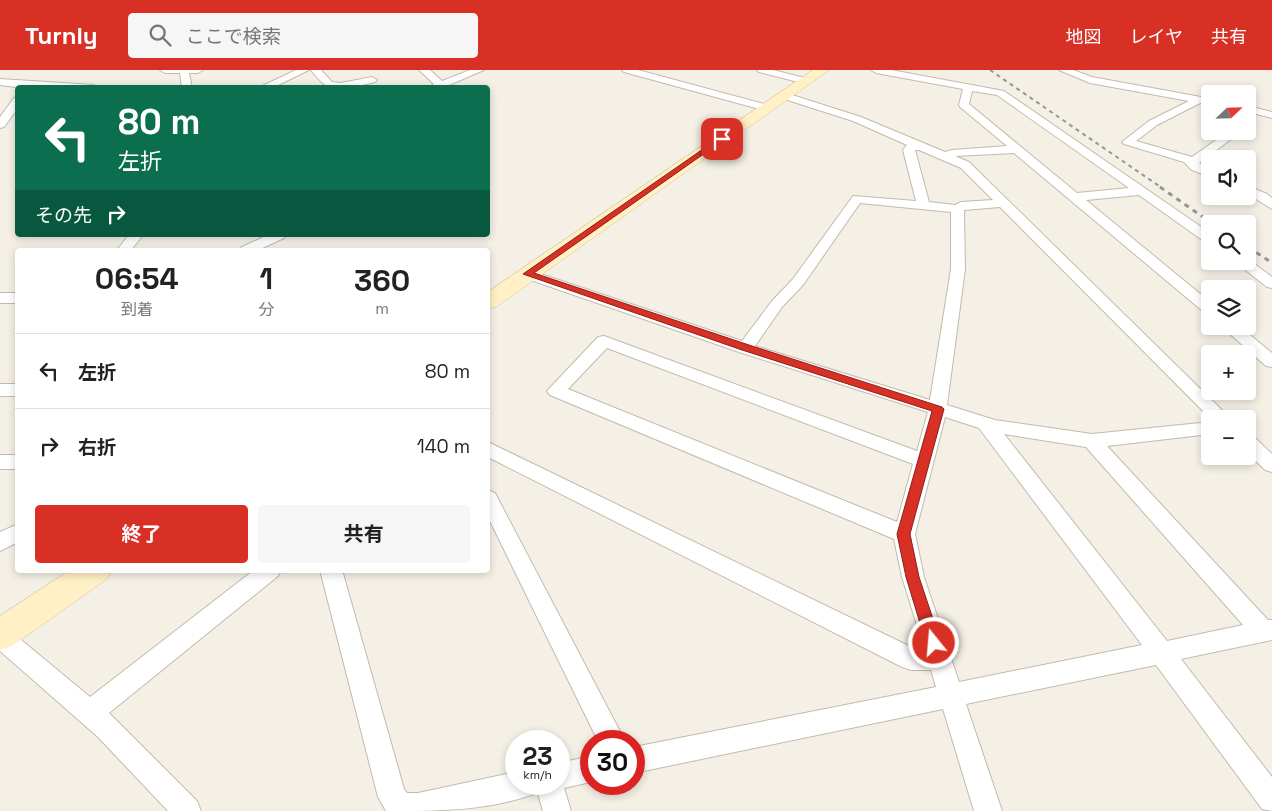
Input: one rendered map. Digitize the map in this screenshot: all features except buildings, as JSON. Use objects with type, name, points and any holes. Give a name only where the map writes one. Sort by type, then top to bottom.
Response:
[{"type":"street","points":[[165,70],[198,70]]},
{"type":"street","points":[[270,85],[304,70]]},
{"type":"street","points":[[316,70],[329,84],[335,85]]},
{"type":"street","points":[[362,70],[377,85]]},
{"type":"street","points":[[424,70],[435,85]]},
{"type":"street","points":[[439,85],[478,70]]},
{"type":"street","points":[[627,70],[767,108]]},
{"type":"street","points":[[762,70],[806,80]]},
{"type":"street","points":[[490,299],[822,70]]},
{"type":"street","points":[[876,70],[1000,94],[1201,233]]},
{"type":"street","points":[[1064,70],[1090,80],[1201,100]]},
{"type":"street","points":[[184,71],[186,85]]},
{"type":"street","points":[[346,85],[372,80]]},
{"type":"street","points":[[0,82],[21,85]]},
{"type":"street","points":[[968,88],[964,105],[1201,302]]},
{"type":"street","points":[[785,96],[857,120],[965,165],[1213,410]]},
{"type":"street","points":[[1198,100],[1153,123],[1128,142],[1188,160],[1201,168]]},
{"type":"street","points":[[1256,110],[1269,112]]},
{"type":"street","points":[[0,125],[13,112]]},
{"type":"street","points":[[1256,120],[1269,112]]},
{"type":"street","points":[[1192,163],[1224,140]]},
{"type":"street","points":[[920,146],[911,147],[909,150],[913,172],[924,206]]},
{"type":"street","points":[[945,156],[952,153],[1017,149]]},
{"type":"street","points":[[1074,196],[1142,191]]},
{"type":"street","points":[[1256,194],[1269,200]]},
{"type":"street","points":[[745,348],[777,304],[798,282],[856,199],[958,209],[961,206],[1004,203]]},
{"type":"street","points":[[958,209],[958,270],[938,409],[904,534],[913,577],[988,811]]},
{"type":"street","points":[[126,248],[134,237]]},
{"type":"street","points":[[251,248],[275,237]]},
{"type":"street","points":[[1253,270],[1272,284]]},
{"type":"street","points":[[527,274],[745,348],[985,423],[1050,436],[1092,441],[1201,429]]},
{"type":"street","points":[[0,298],[15,298]]},
{"type":"street","points":[[1240,335],[1272,362]]},
{"type":"street","points":[[904,534],[556,391],[604,340],[924,461]]},
{"type":"street","points":[[0,390],[15,390]]},
{"type":"street","points":[[985,423],[1272,799]]},
{"type":"street","points":[[1092,441],[1268,631]]},
{"type":"street","points":[[490,450],[911,659],[939,660]]},
{"type":"street","points":[[1256,451],[1272,466]]},
{"type":"street","points":[[490,502],[606,730]]},
{"type":"street","points":[[0,542],[15,534]]},
{"type":"street","points":[[92,573],[0,636],[107,728],[187,811]]},
{"type":"street","points":[[89,713],[266,573]]},
{"type":"street","points":[[332,573],[392,797],[401,807],[418,806],[505,788]]},
{"type":"street","points":[[645,758],[1268,631]]},
{"type":"street","points":[[552,795],[557,811]]},
{"type":"railway","points":[[990,70],[1162,188]]},
{"type":"railway","points":[[1160,187],[1201,216]]},
{"type":"railway","points":[[1256,252],[1272,263]]},
{"type":"route","points":[[722,139],[527,274],[745,348],[938,409],[904,534],[913,577],[934,643]]}]
